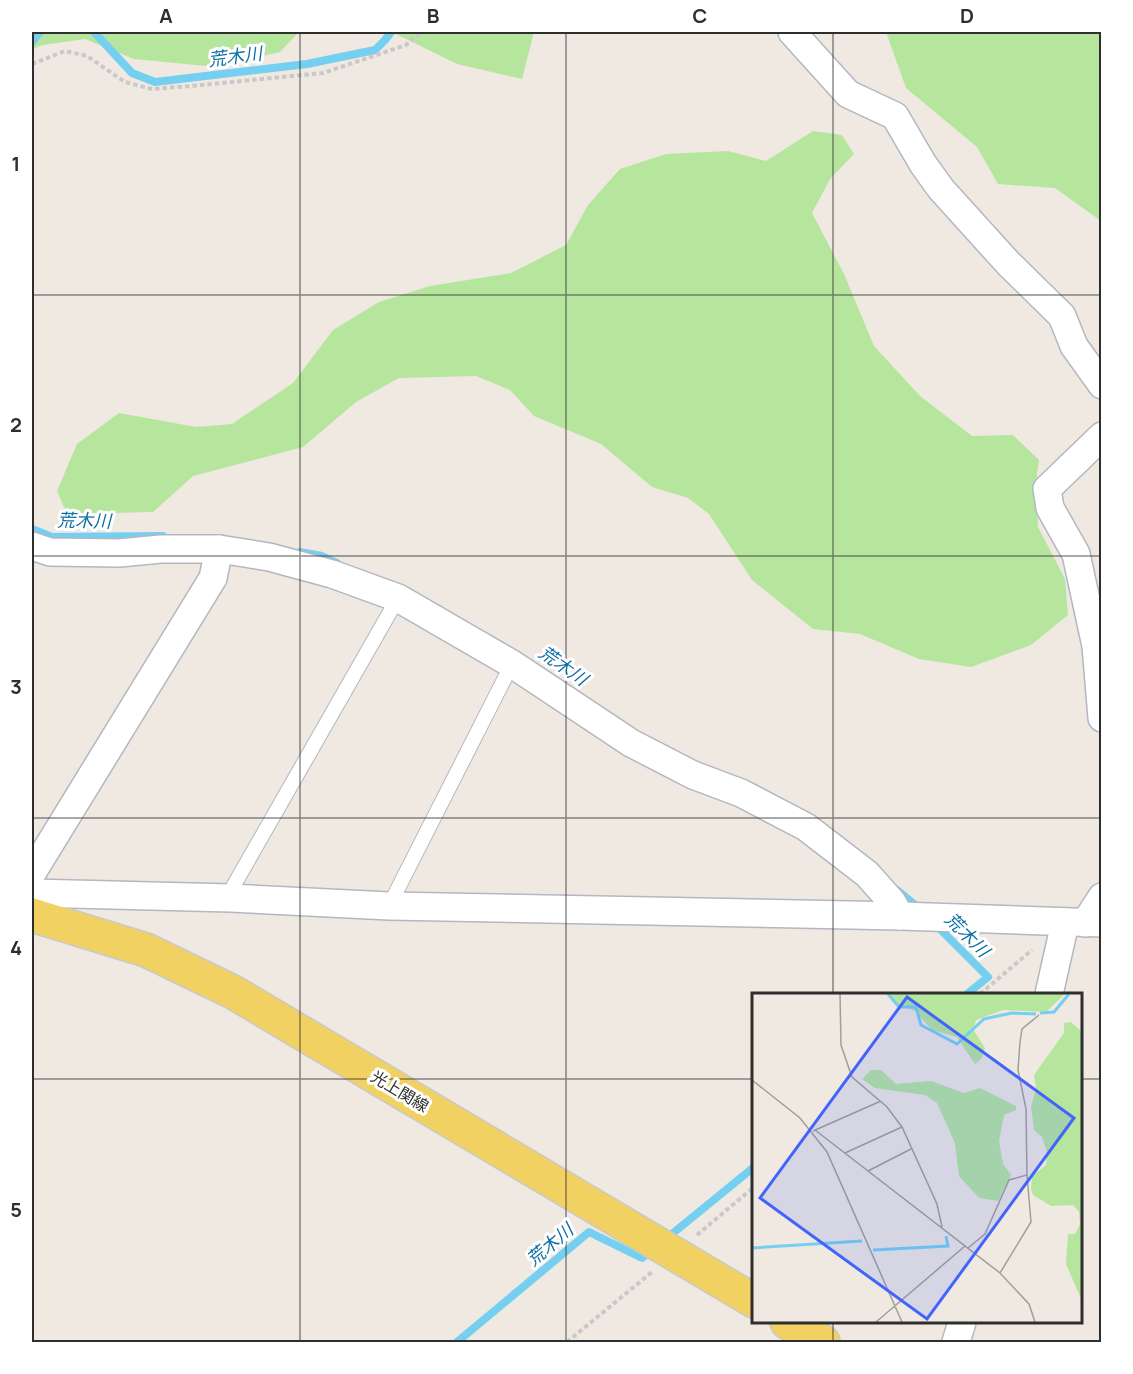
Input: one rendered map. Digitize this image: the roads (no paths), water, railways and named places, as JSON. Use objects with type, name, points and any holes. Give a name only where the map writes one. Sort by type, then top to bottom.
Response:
[{"type":"main road","name":"光上関線","points":[[32,915],[146,950],[233,992],[752,1300]]},
{"type":"main road","points":[[789,1323],[823,1342]]},
{"type":"street","points":[[792,32],[848,94],[895,116],[923,164],[941,189],[1008,263],[1062,316],[1074,346],[1101,386]]},
{"type":"street","points":[[1101,436],[1047,489],[1050,508],[1076,554],[1096,646],[1101,718]]},
{"type":"street","points":[[32,546],[50,552],[119,554],[160,549],[219,549],[269,556],[332,574],[398,598],[512,664],[631,743],[693,775],[741,793],[806,827],[867,874],[892,902],[900,916]]},
{"type":"street","points":[[32,873],[213,578],[219,549]]},
{"type":"street","points":[[32,893],[231,898],[389,906],[900,916],[1084,923]]},
{"type":"street","points":[[1049,993],[1084,923],[1101,897]]},
{"type":"street","points":[[956,1342],[962,1323]]},
{"type":"lane","points":[[231,898],[234,885],[398,598]]},
{"type":"lane","points":[[389,906],[512,664]]},
{"type":"waterway","name":"荒木川","points":[[32,42],[40,32]]},
{"type":"waterway","name":"荒木川","points":[[94,32],[132,73],[155,82],[307,64],[375,50],[391,32]]},
{"type":"waterway","name":"荒木川","points":[[32,529],[52,537],[163,536]]},
{"type":"waterway","name":"荒木川","points":[[300,552],[322,556],[337,563]]},
{"type":"waterway","name":"荒木川","points":[[897,890],[920,909]]},
{"type":"waterway","name":"荒木川","points":[[935,924],[988,977],[968,993]]},
{"type":"waterway","name":"荒木川","points":[[667,1238],[752,1169]]},
{"type":"waterway","name":"荒木川","points":[[457,1342],[589,1232],[642,1258],[653,1250]]}]
